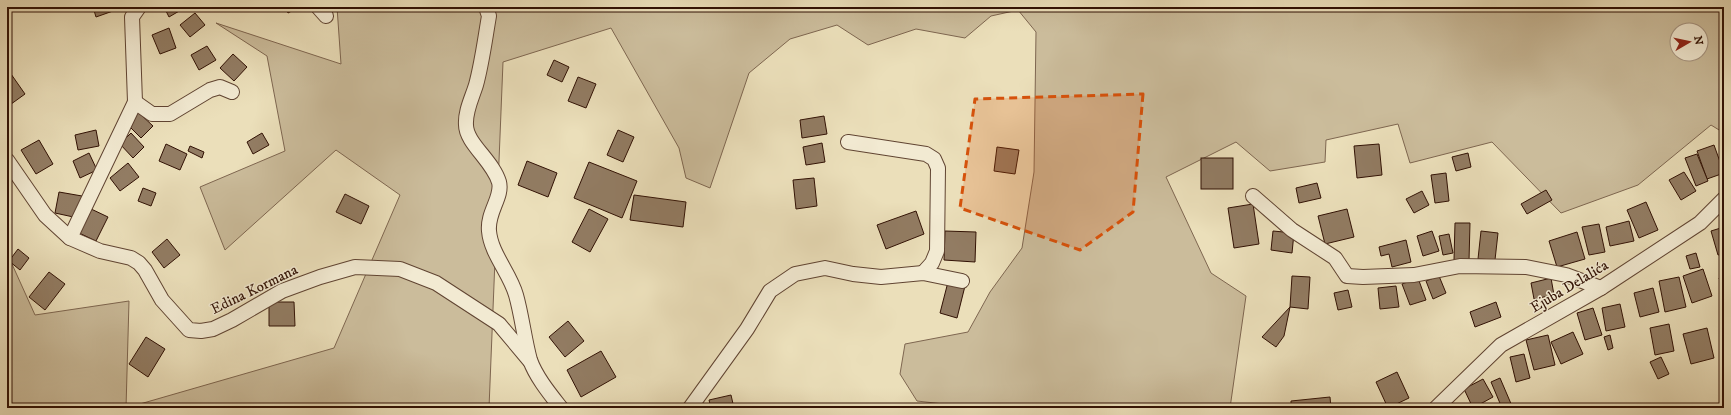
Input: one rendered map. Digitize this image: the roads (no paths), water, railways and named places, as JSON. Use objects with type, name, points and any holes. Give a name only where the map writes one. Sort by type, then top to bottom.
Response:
[{"type":"street","points":[[70,238],[135,102],[132,17],[139,7]]},
{"type":"street","points":[[486,7],[489,16],[476,84],[466,115],[466,128],[471,141],[495,169],[499,184],[498,198],[490,214],[489,231],[493,246],[516,294],[530,361],[546,388],[561,408]]},
{"type":"street","points":[[135,102],[152,114],[170,114],[210,90],[220,87],[232,92]]},
{"type":"street","points":[[848,142],[926,154],[934,159],[938,168],[937,251],[932,263],[923,273]]},
{"type":"street","name":"Edina Kormana","points":[[7,160],[45,215],[70,238],[100,251],[131,258],[139,263],[145,270],[162,300],[189,330],[201,331],[213,329],[232,320],[282,291],[320,277],[356,267],[400,269],[436,283],[499,324],[530,361]]},
{"type":"street","points":[[1253,196],[1292,230],[1335,258],[1347,276],[1414,276],[1460,266],[1526,267],[1566,275],[1601,288]]},
{"type":"street","name":"Ejuba Delalića","points":[[1436,408],[1501,345],[1601,288],[1700,223],[1724,199]]},
{"type":"street","points":[[690,408],[747,329],[770,291],[795,274],[825,268],[853,274],[881,277],[923,273],[962,281]]}]
